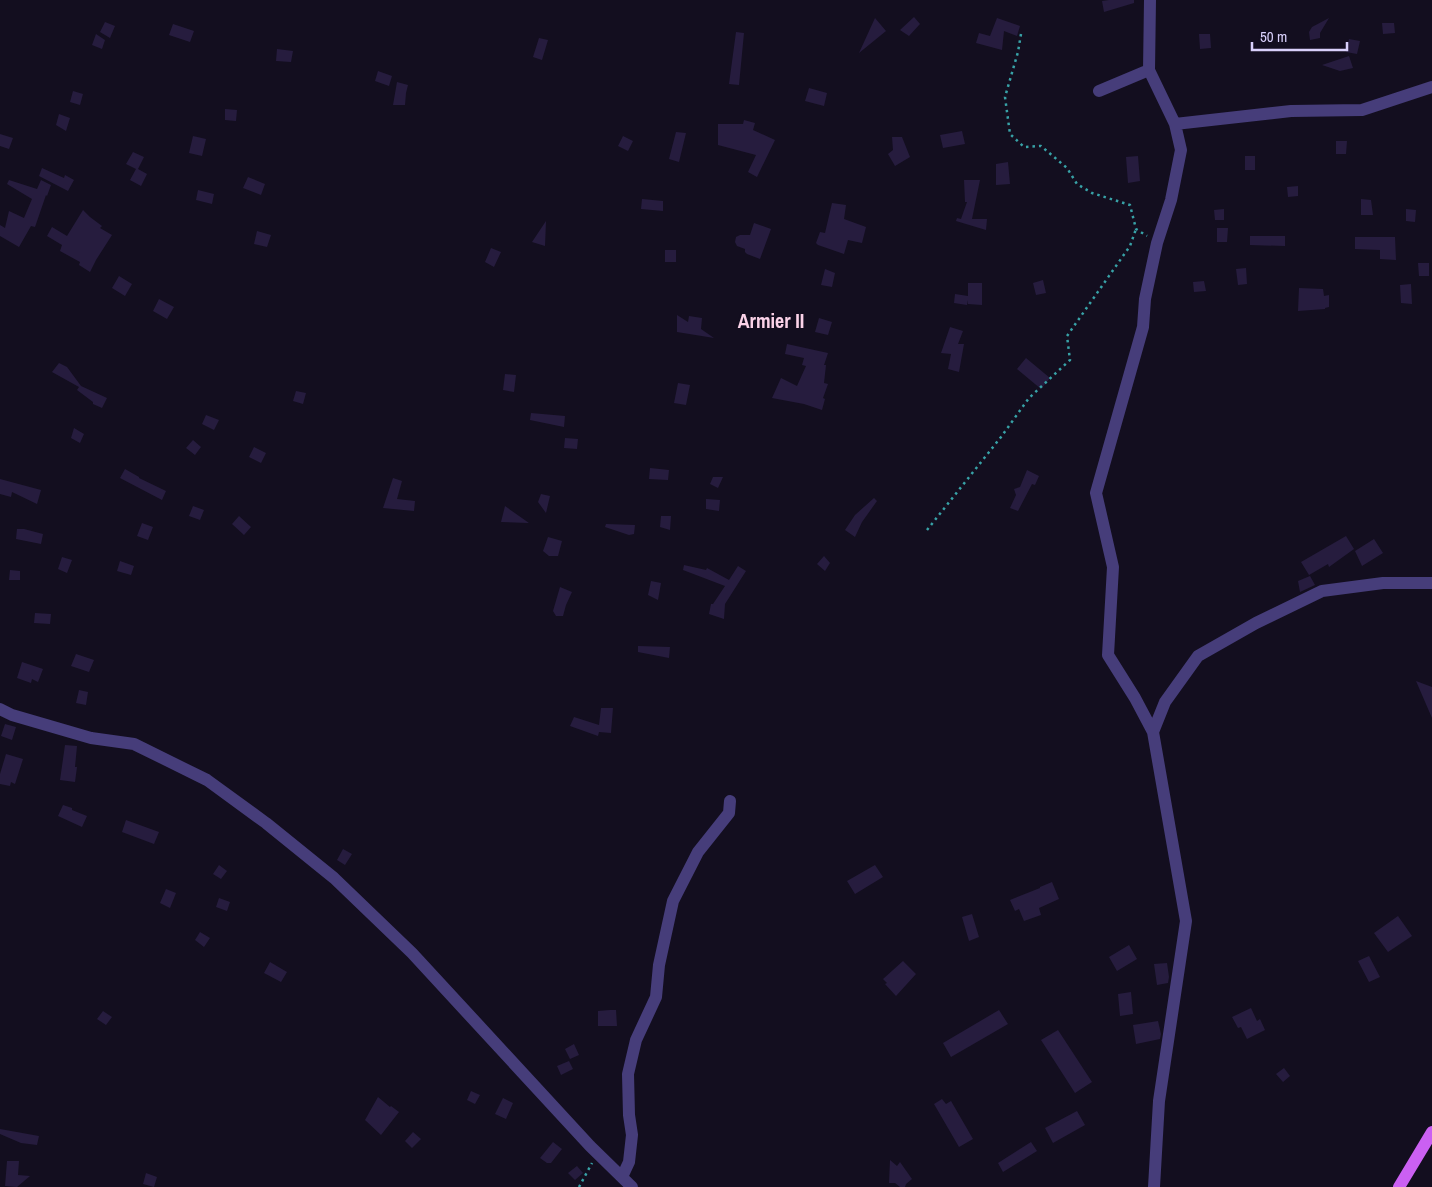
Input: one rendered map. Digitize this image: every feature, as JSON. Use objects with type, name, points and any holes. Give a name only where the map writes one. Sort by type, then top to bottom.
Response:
[{"type":"main road","points":[[1399,1187],[1432,1132]]},
{"type":"street","points":[[1150,0],[1149,70],[1175,124],[1181,150],[1171,200],[1157,243],[1145,299],[1143,327],[1096,493],[1113,567],[1108,655],[1135,698],[1153,732],[1186,921],[1159,1101],[1154,1187]]},
{"type":"street","points":[[1100,91],[1149,70]]},
{"type":"street","points":[[1175,124],[1291,111],[1362,110],[1432,87]]},
{"type":"street","points":[[1153,732],[1165,702],[1198,656],[1256,623],[1322,591],[1383,583],[1432,583]]},
{"type":"street","points":[[0,709],[91,738],[134,744],[208,780],[266,823],[334,878],[412,953],[597,1154],[632,1187]]},
{"type":"street","points":[[622,1178],[628,1162],[632,1135],[629,1115],[628,1074],[636,1040],[656,997],[659,965],[673,901],[698,852],[729,813],[730,801]]},
{"type":"path","points":[[928,530],[1029,398],[1070,360],[1067,336],[1130,246],[1136,229],[1130,205],[1092,193],[1077,184],[1067,168],[1042,146],[1024,147],[1010,134],[1005,97],[1018,52],[1021,34]]},
{"type":"path","points":[[1136,229],[1157,243]]},
{"type":"path","points":[[579,1187],[597,1154]]},
{"type":"building","points":[[1134,0],[1134,3],[1104,12],[1102,1]]},
{"type":"building","points":[[914,17],[920,24],[909,36],[900,30]]},
{"type":"building","points":[[875,18],[886,31],[859,53]]},
{"type":"building","points":[[997,18],[1020,26],[1017,36],[1004,31],[1002,50],[976,43],[979,33],[990,36]]},
{"type":"building","points":[[1329,18],[1320,33],[1320,38],[1310,40],[1309,32],[1312,27]]},
{"type":"building","points":[[105,22],[115,26],[110,38],[100,32]]},
{"type":"building","points":[[1382,23],[1394,23],[1395,33],[1383,34]]},
{"type":"building","points":[[173,24],[194,31],[190,42],[169,35]]},
{"type":"building","points":[[736,32],[744,33],[739,85],[729,84]]},
{"type":"building","points":[[96,34],[105,40],[102,49],[92,45]]},
{"type":"building","points":[[1199,34],[1210,34],[1211,48],[1200,49]]},
{"type":"building","points":[[539,38],[548,40],[542,60],[533,57]]},
{"type":"building","points":[[1349,39],[1360,41],[1357,54],[1346,52]]},
{"type":"building","points":[[277,49],[293,51],[291,62],[276,61]]},
{"type":"building","points":[[1349,56],[1353,68],[1340,71],[1322,65]]},
{"type":"building","points":[[378,71],[392,76],[389,86],[375,81]]},
{"type":"building","points":[[397,82],[408,85],[405,105],[393,105]]},
{"type":"building","points":[[809,88],[827,93],[824,106],[805,101]]},
{"type":"building","points":[[73,91],[83,94],[80,105],[70,102]]},
{"type":"building","points":[[225,109],[237,110],[236,121],[225,120]]},
{"type":"building","points":[[59,114],[70,118],[66,131],[56,125]]},
{"type":"building","points":[[744,120],[755,123],[753,130],[775,140],[757,177],[748,172],[756,155],[718,145],[718,124],[743,124]]},
{"type":"building","points":[[962,131],[965,144],[943,148],[940,135]]},
{"type":"building","points":[[676,132],[686,133],[679,162],[669,159]]},
{"type":"building","points":[[0,134],[13,138],[9,149],[0,146]]},
{"type":"building","points":[[193,136],[206,139],[202,156],[189,153]]},
{"type":"building","points":[[623,136],[633,141],[628,151],[618,146]]},
{"type":"building","points":[[892,137],[902,137],[910,157],[895,166],[888,154],[893,150]]},
{"type":"building","points":[[1336,141],[1347,141],[1346,154],[1336,154]]},
{"type":"building","points":[[133,152],[144,157],[138,169],[147,174],[141,186],[130,180],[136,169],[126,164]]},
{"type":"building","points":[[1138,156],[1140,181],[1128,183],[1126,157]]},
{"type":"building","points":[[1245,156],[1255,156],[1255,170],[1245,170]]},
{"type":"building","points":[[1008,162],[1010,184],[996,185],[996,164]]},
{"type":"building","points":[[42,168],[64,178],[65,175],[74,180],[68,191],[39,176]]},
{"type":"building","points":[[248,177],[265,184],[261,195],[243,188]]},
{"type":"building","points":[[9,180],[37,189],[41,180],[51,185],[35,227],[31,226],[19,247],[0,236],[0,225],[5,228],[9,211],[24,218],[32,199],[7,184]]},
{"type":"building","points":[[964,180],[980,180],[972,219],[987,219],[986,230],[956,221],[957,218],[961,219],[967,202],[965,202]]},
{"type":"building","points":[[1298,186],[1298,196],[1288,197],[1287,187]]},
{"type":"building","points":[[198,190],[214,194],[212,204],[196,200]]},
{"type":"building","points":[[642,199],[663,201],[663,211],[641,209]]},
{"type":"building","points":[[1361,199],[1371,200],[1373,215],[1361,215]]},
{"type":"building","points":[[832,203],[846,205],[844,219],[866,227],[862,243],[848,240],[844,254],[816,243],[820,232],[825,233]]},
{"type":"building","points":[[1224,209],[1224,220],[1215,220],[1214,210]]},
{"type":"building","points":[[1406,209],[1416,210],[1415,222],[1406,221]]},
{"type":"building","points":[[83,210],[102,226],[100,228],[112,235],[90,272],[79,265],[80,262],[60,251],[62,245],[47,236],[52,227],[67,236]]},
{"type":"building","points":[[546,221],[545,246],[532,242]]},
{"type":"building","points":[[754,223],[771,229],[760,259],[747,254],[745,249],[737,246],[735,242],[736,237],[740,235],[750,235]]},
{"type":"building","points":[[1217,228],[1228,228],[1227,242],[1217,242]]},
{"type":"building","points":[[257,231],[271,235],[267,247],[254,244]]},
{"type":"building","points":[[1250,236],[1285,236],[1285,246],[1250,245]]},
{"type":"building","points":[[1355,237],[1395,237],[1396,260],[1380,259],[1380,250],[1355,249]]},
{"type":"building","points":[[491,248],[501,252],[494,267],[485,262]]},
{"type":"building","points":[[665,250],[676,250],[676,262],[665,262]]},
{"type":"building","points":[[1418,263],[1429,263],[1429,276],[1419,276]]},
{"type":"building","points":[[1246,268],[1247,284],[1238,285],[1236,269]]},
{"type":"building","points":[[825,269],[835,273],[832,287],[821,285]]},
{"type":"building","points":[[119,276],[132,284],[125,296],[112,288]]},
{"type":"building","points":[[1043,280],[1046,293],[1036,295],[1033,283]]},
{"type":"building","points":[[1204,281],[1206,291],[1194,292],[1193,282]]},
{"type":"building","points":[[968,283],[982,283],[982,305],[968,304],[968,300],[967,305],[954,303],[955,294],[968,296]]},
{"type":"building","points":[[1411,284],[1412,304],[1401,303],[1400,285]]},
{"type":"building","points":[[1299,288],[1323,289],[1324,296],[1329,295],[1329,307],[1298,311]]},
{"type":"building","points":[[159,299],[174,307],[167,319],[153,311]]},
{"type":"building","points":[[677,315],[688,322],[689,316],[702,318],[701,329],[714,338],[677,332]]},
{"type":"building","points":[[819,318],[832,322],[828,335],[815,332]]},
{"type":"building","points":[[950,327],[963,331],[958,344],[964,344],[959,372],[948,369],[951,354],[941,353]]},
{"type":"building","points":[[787,344],[828,353],[824,365],[826,365],[824,383],[828,384],[823,398],[825,399],[822,410],[804,404],[772,398],[781,378],[797,386],[806,366],[802,365],[804,358],[785,354]]},
{"type":"building","points":[[1026,358],[1050,378],[1041,389],[1017,369]]},
{"type":"building","points":[[59,363],[67,367],[81,386],[107,398],[102,408],[93,404],[93,402],[77,390],[79,387],[52,372]]},
{"type":"building","points":[[505,374],[516,375],[514,392],[503,390]]},
{"type":"building","points":[[678,383],[690,385],[686,405],[674,403]]},
{"type":"building","points":[[296,391],[306,393],[303,404],[293,401]]},
{"type":"building","points":[[531,413],[565,416],[564,427],[530,420]]},
{"type":"building","points":[[206,415],[219,420],[214,430],[202,424]]},
{"type":"building","points":[[74,428],[84,434],[80,443],[71,438]]},
{"type":"building","points":[[565,438],[578,439],[577,449],[564,448]]},
{"type":"building","points":[[193,440],[201,447],[195,455],[186,448]]},
{"type":"building","points":[[254,447],[266,453],[261,463],[249,457]]},
{"type":"building","points":[[650,468],[669,470],[668,480],[649,479]]},
{"type":"building","points":[[125,469],[166,491],[162,500],[120,478]]},
{"type":"building","points":[[1027,470],[1039,476],[1035,485],[1032,484],[1018,511],[1010,508],[1016,495],[1014,489],[1020,487]]},
{"type":"building","points":[[713,477],[723,477],[718,488],[710,484]]},
{"type":"building","points":[[393,478],[402,481],[397,499],[415,501],[414,511],[383,508]]},
{"type":"building","points":[[0,479],[41,490],[37,504],[12,492],[11,497],[0,494]]},
{"type":"building","points":[[541,494],[550,496],[546,513],[538,502]]},
{"type":"building","points":[[874,498],[877,501],[862,522],[855,537],[845,530],[855,515]]},
{"type":"building","points":[[706,499],[720,500],[719,511],[706,509]]},
{"type":"building","points":[[193,506],[204,510],[200,520],[189,516]]},
{"type":"building","points":[[505,506],[529,523],[501,522]]},
{"type":"building","points":[[239,516],[251,527],[244,535],[232,524]]},
{"type":"building","points":[[661,516],[671,516],[670,530],[660,527]]},
{"type":"building","points":[[142,523],[153,527],[148,540],[137,536]]},
{"type":"building","points":[[606,524],[635,525],[634,534],[629,535],[605,527]]},
{"type":"building","points":[[17,529],[43,534],[41,544],[16,539]]},
{"type":"building","points":[[1346,536],[1354,549],[1329,567],[1328,564],[1309,575],[1301,562]]},
{"type":"building","points":[[548,537],[562,541],[558,556],[549,556],[543,551]]},
{"type":"building","points":[[1374,539],[1383,553],[1362,566],[1355,551]]},
{"type":"building","points":[[824,556],[830,563],[825,571],[817,564]]},
{"type":"building","points":[[62,557],[72,560],[67,573],[58,569]]},
{"type":"building","points":[[120,561],[134,566],[131,575],[117,571]]},
{"type":"building","points":[[684,565],[706,570],[707,568],[729,580],[738,566],[746,571],[725,604],[724,619],[709,614],[711,604],[713,604],[725,586],[683,570]]},
{"type":"building","points":[[10,570],[20,571],[20,580],[9,580]]},
{"type":"building","points":[[1310,576],[1315,585],[1300,592],[1298,581]]},
{"type":"building","points":[[651,581],[661,583],[658,600],[648,595]]},
{"type":"building","points":[[560,587],[572,592],[563,616],[556,616],[553,611]]},
{"type":"building","points":[[35,613],[51,614],[50,624],[34,623]]},
{"type":"building","points":[[638,646],[670,647],[669,658],[638,652]]},
{"type":"building","points":[[76,654],[94,660],[89,672],[71,666]]},
{"type":"building","points":[[22,662],[43,669],[38,682],[32,679],[31,683],[17,678]]},
{"type":"building","points":[[1416,681],[1432,687],[1432,718]]},
{"type":"building","points":[[79,690],[88,692],[86,705],[76,703]]},
{"type":"building","points":[[601,708],[613,708],[611,733],[599,732],[598,736],[570,726],[574,717],[599,725]]},
{"type":"building","points":[[5,724],[16,727],[12,740],[1,736]]},
{"type":"building","points":[[65,745],[77,746],[75,782],[60,780]]},
{"type":"building","points":[[6,754],[23,759],[15,784],[11,782],[10,786],[0,784],[0,774]]},
{"type":"building","points":[[63,805],[87,816],[82,827],[58,816]]},
{"type":"building","points":[[126,820],[159,832],[154,844],[122,832]]},
{"type":"building","points":[[343,849],[352,854],[345,865],[337,860]]},
{"type":"building","points":[[219,865],[227,871],[221,879],[213,874]]},
{"type":"building","points":[[875,865],[883,877],[855,894],[847,881]]},
{"type":"building","points":[[1052,882],[1059,899],[1039,908],[1041,915],[1024,921],[1019,909],[1015,911],[1010,900]]},
{"type":"building","points":[[166,889],[176,893],[170,908],[160,903]]},
{"type":"building","points":[[219,898],[230,902],[227,911],[216,907]]},
{"type":"building","points":[[972,914],[979,937],[969,941],[962,917]]},
{"type":"building","points":[[1398,916],[1412,936],[1388,952],[1374,933]]},
{"type":"building","points":[[200,932],[210,938],[204,947],[195,940]]},
{"type":"building","points":[[1129,945],[1137,959],[1117,971],[1109,957]]},
{"type":"building","points":[[1369,956],[1380,977],[1369,982],[1358,961]]},
{"type":"building","points":[[903,961],[916,974],[896,996],[883,979]]},
{"type":"building","points":[[270,962],[287,972],[281,982],[264,973]]},
{"type":"building","points":[[1167,963],[1168,983],[1157,985],[1154,964]]},
{"type":"building","points":[[1131,992],[1133,1014],[1120,1016],[1118,994]]},
{"type":"building","points":[[1251,1008],[1257,1021],[1260,1019],[1265,1030],[1247,1039],[1241,1027],[1238,1028],[1232,1017]]},
{"type":"building","points":[[616,1010],[617,1026],[598,1026],[598,1011]]},
{"type":"building","points":[[999,1010],[1008,1024],[951,1057],[943,1043]]},
{"type":"building","points":[[103,1011],[112,1017],[106,1025],[97,1019]]},
{"type":"building","points":[[1158,1021],[1161,1034],[1160,1039],[1136,1044],[1133,1025]]},
{"type":"building","points":[[1058,1030],[1092,1082],[1075,1093],[1041,1040]]},
{"type":"building","points":[[574,1044],[579,1055],[570,1059],[565,1049]]},
{"type":"building","points":[[569,1061],[573,1069],[561,1075],[557,1066]]},
{"type":"building","points":[[1284,1068],[1290,1076],[1283,1082],[1276,1074]]},
{"type":"building","points":[[471,1091],[480,1095],[475,1104],[467,1100]]},
{"type":"building","points":[[378,1097],[399,1112],[381,1135],[365,1120]]},
{"type":"building","points":[[503,1098],[513,1103],[506,1119],[495,1114]]},
{"type":"building","points":[[942,1099],[946,1104],[951,1101],[973,1139],[959,1147],[934,1104]]},
{"type":"building","points":[[1077,1111],[1085,1125],[1053,1143],[1045,1128]]},
{"type":"building","points":[[0,1129],[39,1136],[37,1145],[21,1143],[0,1134]]},
{"type":"building","points":[[413,1132],[421,1139],[412,1148],[405,1141]]},
{"type":"building","points":[[553,1142],[562,1149],[551,1163],[547,1163],[540,1158]]},
{"type":"building","points":[[1031,1142],[1037,1151],[1003,1172],[998,1163]]},
{"type":"building","points":[[890,1160],[897,1166],[900,1162],[912,1179],[905,1187],[889,1183]]},
{"type":"building","points":[[7,1161],[19,1161],[18,1175],[30,1176],[17,1187],[5,1186]]},
{"type":"building","points":[[577,1166],[583,1173],[575,1180],[568,1173]]},
{"type":"building","points":[[146,1173],[157,1177],[154,1187],[143,1184]]},
{"type":"district","name":"Armier II","points":[[771,321]]}]
